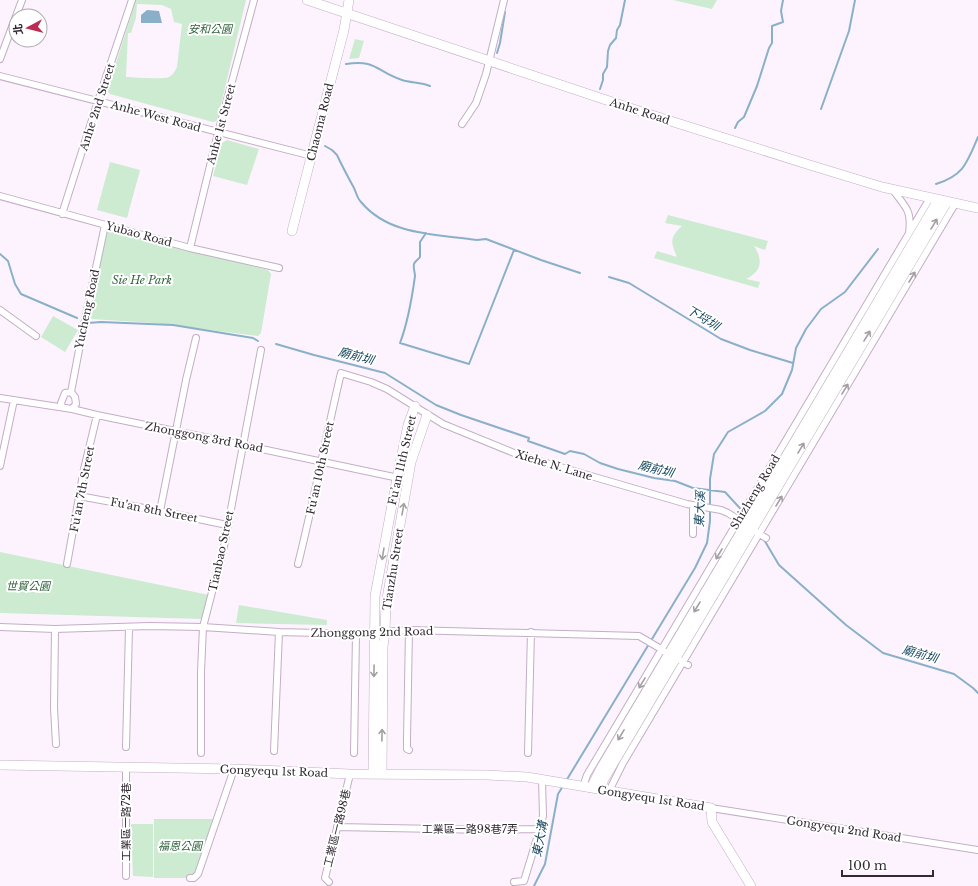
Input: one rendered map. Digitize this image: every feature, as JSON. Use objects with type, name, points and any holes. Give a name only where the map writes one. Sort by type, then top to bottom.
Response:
[{"type":"street","points":[[0,59],[22,0]]},
{"type":"street","name":"Anhe 2nd Street","points":[[62,214],[132,0]]},
{"type":"street","name":"Anhe 1st Street","points":[[190,248],[218,132],[254,0]]},
{"type":"street","name":"Anhe Road","points":[[307,0],[642,112],[813,166],[893,190],[978,208]]},
{"type":"street","name":"Chaoma Road","points":[[292,231],[348,14],[349,0]]},
{"type":"street","name":"Chaoma Road","points":[[348,14],[356,0]]},
{"type":"street","points":[[462,124],[476,103],[489,61],[504,0]]},
{"type":"street","name":"Anhe West Road","points":[[0,76],[312,156]]},
{"type":"street","points":[[893,190],[909,214],[910,220],[908,236]]},
{"type":"street","name":"Yubao Road","points":[[0,196],[190,248],[278,268]]},
{"type":"street","name":"Shizheng Road","points":[[591,788],[617,774],[676,658],[908,236],[942,201]]},
{"type":"street","name":"Shizheng Road","points":[[591,788],[595,778],[676,658],[749,527],[942,201]]},
{"type":"street","name":"Yucheng Road","points":[[72,409],[76,404],[75,397],[71,392],[104,225]]},
{"type":"street","points":[[0,310],[36,336]]},
{"type":"street","points":[[160,510],[175,431],[196,338]]},
{"type":"street","name":"Tianbao Street","points":[[201,753],[203,628],[224,546],[261,350]]},
{"type":"street","name":"Xiehe N. Lane","points":[[341,373],[371,382],[387,389],[443,424],[519,455],[696,506],[717,509],[728,513],[766,538]]},
{"type":"street","name":"Fu’an 10th Street","points":[[298,564],[311,512],[341,373]]},
{"type":"street","name":"Yucheng Road","points":[[62,407],[61,403],[65,393],[71,392]]},
{"type":"street","name":"Zhonggong 3rd Road","points":[[0,398],[72,409],[97,416],[408,480]]},
{"type":"street","points":[[0,466],[14,400]]},
{"type":"street","name":"Fu’an 11th Street","points":[[374,632],[375,596],[397,478],[408,426],[415,406]]},
{"type":"street","name":"Tianzhu Street","points":[[377,774],[386,604],[411,462],[427,415]]},
{"type":"street","name":"Fu’an 7th Street","points":[[68,564],[80,496],[97,416]]},
{"type":"street","name":"Fu’an 8th Street","points":[[80,496],[160,510],[227,525]]},
{"type":"street","points":[[693,534],[696,506]]},
{"type":"street","name":"Zhonggong 2nd Road","points":[[0,627],[55,629],[128,628],[150,626],[356,634],[409,630],[639,636],[676,658]]},
{"type":"street","points":[[126,747],[128,628]]},
{"type":"street","points":[[55,629],[54,708],[56,744]]},
{"type":"street","points":[[409,630],[407,740],[407,749],[409,750]]},
{"type":"street","points":[[274,750],[279,632]]},
{"type":"street","points":[[374,632],[377,774]]},
{"type":"street","points":[[528,753],[531,632]]},
{"type":"street","points":[[354,753],[356,634]]},
{"type":"street","name":"Gongyequ 1st Road","points":[[0,765],[234,769],[350,774],[487,775],[527,777],[711,808],[712,822],[751,886]]},
{"type":"street","name":"工業區一路72巷","points":[[126,768],[126,876]]},
{"type":"street","points":[[190,878],[194,878],[198,874],[234,769]]},
{"type":"street","name":"工業區一路98巷","points":[[329,882],[325,878],[336,827],[350,774]]},
{"type":"street","points":[[514,882],[524,880],[540,828],[543,816],[545,781]]},
{"type":"street","name":"Gongyequ 2nd Road","points":[[711,808],[978,850]]},
{"type":"street","name":"工業區一路98巷7弄","points":[[336,827],[488,830],[540,828]]},
{"type":"green space","name":"安和公園","points":[[136,0],[246,0],[217,121],[213,122],[110,94],[108,92]],"holes":[[[137,4],[162,5],[171,9],[174,22],[182,24],[177,67],[172,75],[165,78],[126,77],[128,33],[131,33],[136,18]]]},
{"type":"green space","points":[[673,0],[717,0],[712,9]]},
{"type":"green space","points":[[355,39],[364,41],[359,58],[349,59]]},
{"type":"green space","points":[[227,140],[259,149],[247,185],[213,176],[222,143]]},
{"type":"green space","points":[[110,162],[140,170],[127,218],[97,210]]},
{"type":"green space","points":[[668,215],[768,241],[765,250],[754,246],[759,256],[759,265],[758,269],[746,279],[760,282],[758,288],[654,258],[657,251],[677,257],[672,240],[675,233],[682,226],[665,223]]},
{"type":"green space","name":"Sie He Park","points":[[111,230],[268,270],[271,274],[261,333],[258,336],[154,323],[92,319],[89,315],[106,233]]},
{"type":"green space","points":[[53,316],[78,330],[65,352],[41,337]]},
{"type":"green space","name":"世貿公園","points":[[0,552],[209,595],[202,619],[0,613]]},
{"type":"green space","points":[[239,605],[327,620],[327,625],[236,623]]},
{"type":"green space","name":"福恩公園","points":[[154,819],[216,819],[198,874],[190,878],[154,878]]},
{"type":"green space","points":[[131,824],[153,824],[153,877],[133,876]]},
{"type":"water","points":[[147,10],[159,11],[162,23],[141,23],[141,15]]},
{"type":"waterway","points":[[600,89],[603,74],[607,67],[608,51],[610,45],[616,38],[625,0]]},
{"type":"waterway","points":[[735,128],[738,122],[744,117],[757,86],[772,43],[772,26],[783,22],[781,11],[783,0]]},
{"type":"waterway","points":[[821,109],[849,31],[855,0]]},
{"type":"waterway","points":[[497,53],[505,12]]},
{"type":"waterway","points":[[346,64],[364,63],[376,67],[402,80],[430,86]]},
{"type":"waterway","name":"東大溪","points":[[936,184],[953,177],[959,172],[971,154],[978,137]]},
{"type":"waterway","points":[[325,146],[337,155],[360,200],[372,213],[385,221],[414,232],[477,240],[486,239],[580,273]]},
{"type":"waterway","points":[[426,233],[420,242],[420,257],[414,264],[415,276],[411,301],[400,343],[469,364],[514,250]]},
{"type":"waterway","name":"東大溪","points":[[566,781],[695,568],[707,543],[710,521],[710,479],[714,454],[728,432],[765,411],[782,394],[792,370],[796,348],[806,329],[821,309],[845,292],[878,249]]},
{"type":"waterway","points":[[0,254],[8,261],[15,284],[21,294],[77,318]]},
{"type":"waterway","name":"下埒圳","points":[[609,277],[629,283],[721,339],[750,350],[793,363]]},
{"type":"waterway","points":[[88,323],[101,322],[173,325],[253,338],[258,341]]},
{"type":"waterway","name":"廟前圳","points":[[276,344],[385,373],[436,405],[529,438],[528,441],[565,454],[570,451],[584,454],[600,463],[618,469],[654,478],[675,481],[693,488],[725,492],[748,517]]},
{"type":"waterway","name":"廟前圳","points":[[763,538],[779,565],[846,625],[883,653],[954,674],[978,693]]},
{"type":"waterway","name":"東大溝","points":[[534,886],[545,864],[558,794],[563,786]]}]
